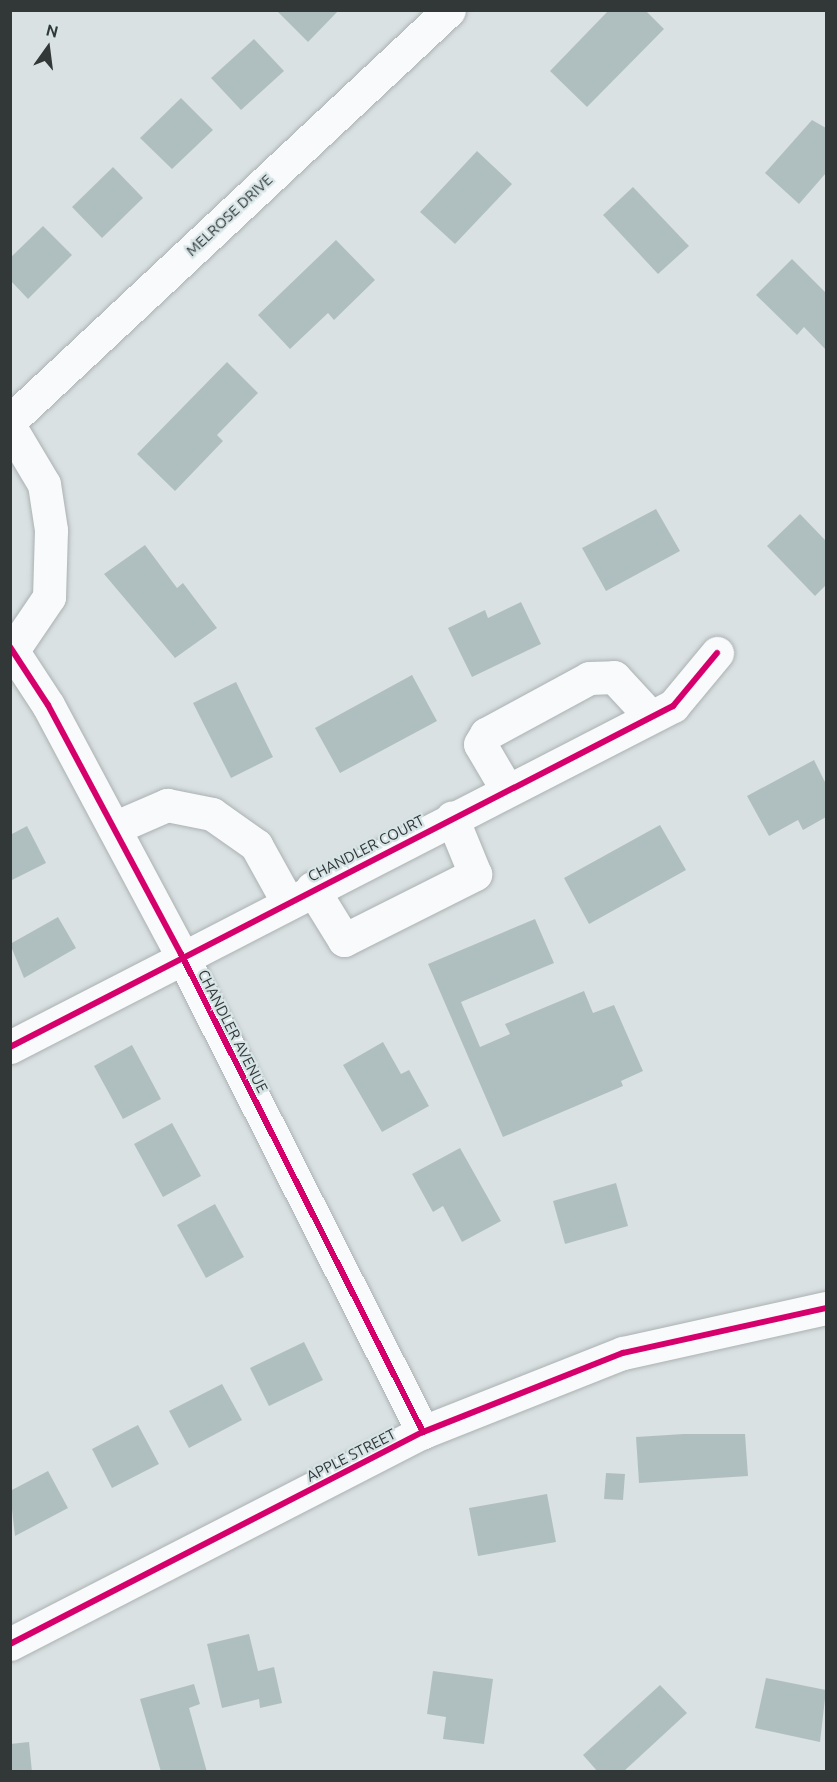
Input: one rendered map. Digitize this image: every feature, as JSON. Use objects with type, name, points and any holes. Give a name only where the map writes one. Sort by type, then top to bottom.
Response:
[{"type":"street","name":"MELROSE DRIVE","points":[[10,422],[449,10]]},
{"type":"street","points":[[10,427],[44,484],[51,530],[49,597],[12,649]]},
{"type":"street","name":"CHANDLER AVENUE","points":[[12,649],[114,828],[182,954],[423,1432]]},
{"type":"street","name":"CHANDLER COURT","points":[[10,1047],[182,954],[673,706],[717,653]]},
{"type":"street","points":[[507,790],[480,744],[486,734],[589,678],[614,677],[651,717]]},
{"type":"street","points":[[114,828],[167,805],[212,814],[256,845],[299,895],[344,940],[475,874],[452,818]]},
{"type":"street","name":"APPLE STREET","points":[[10,1644],[423,1432],[623,1353],[826,1308]]},
{"type":"building","points":[[276,10],[339,10],[308,42]]},
{"type":"building","points":[[609,10],[645,10],[664,29],[587,107],[550,71]]},
{"type":"building","points":[[254,39],[284,71],[241,110],[211,78]]},
{"type":"building","points":[[181,98],[213,130],[172,169],[140,138]]},
{"type":"building","points":[[812,120],[826,128],[826,173],[799,204],[765,173]]},
{"type":"building","points":[[477,151],[512,184],[455,244],[420,212]]},
{"type":"building","points":[[113,167],[143,198],[102,238],[72,207]]},
{"type":"building","points":[[633,187],[689,246],[658,274],[603,215]]},
{"type":"building","points":[[43,226],[72,255],[28,299],[10,280],[10,258]]},
{"type":"building","points":[[336,240],[375,280],[334,320],[328,313],[290,349],[258,315]]},
{"type":"building","points":[[792,259],[826,293],[826,350],[804,327],[797,335],[756,295]]},
{"type":"building","points":[[227,362],[258,393],[217,435],[223,441],[175,491],[137,454]]},
{"type":"building","points":[[656,509],[680,551],[606,591],[582,548]]},
{"type":"building","points":[[800,514],[826,541],[826,585],[815,596],[767,546]]},
{"type":"building","points":[[145,545],[177,588],[183,583],[217,628],[175,658],[104,574]]},
{"type":"building","points":[[521,602],[541,644],[472,677],[448,628],[485,610],[488,618]]},
{"type":"building","points":[[412,675],[437,721],[340,773],[315,728]]},
{"type":"building","points":[[236,682],[273,757],[231,778],[193,703]]},
{"type":"building","points":[[814,760],[826,784],[826,817],[803,830],[798,820],[769,836],[747,796]]},
{"type":"building","points":[[660,825],[686,870],[589,924],[564,878]]},
{"type":"building","points":[[27,826],[46,863],[10,881],[10,835]]},
{"type":"building","points":[[58,917],[76,948],[24,978],[10,944]]},
{"type":"building","points":[[535,919],[554,963],[461,1002],[480,1047],[510,1034],[505,1024],[584,991],[593,1013],[614,1005],[643,1071],[621,1081],[623,1086],[503,1137],[428,964]]},
{"type":"building","points":[[383,1042],[401,1074],[409,1070],[429,1106],[382,1132],[343,1065]]},
{"type":"building","points":[[132,1045],[161,1099],[123,1119],[94,1066]]},
{"type":"building","points":[[172,1123],[201,1176],[163,1197],[134,1144]]},
{"type":"building","points":[[460,1148],[501,1221],[462,1242],[443,1206],[433,1212],[412,1174]]},
{"type":"building","points":[[616,1183],[628,1226],[565,1244],[553,1201]]},
{"type":"building","points":[[215,1204],[244,1257],[206,1278],[177,1225]]},
{"type":"building","points":[[304,1342],[323,1380],[269,1406],[250,1368]]},
{"type":"building","points":[[222,1384],[242,1420],[189,1448],[169,1411]]},
{"type":"building","points":[[138,1425],[159,1464],[112,1488],[92,1449]]},
{"type":"building","points":[[745,1434],[748,1476],[639,1483],[636,1437]]},
{"type":"building","points":[[48,1471],[68,1508],[15,1536],[10,1491]]},
{"type":"building","points":[[606,1473],[625,1474],[623,1500],[604,1499]]},
{"type":"building","points":[[547,1494],[556,1542],[478,1556],[469,1508]]},
{"type":"building","points":[[249,1634],[258,1671],[274,1667],[282,1703],[260,1708],[259,1699],[222,1708],[207,1644]]},
{"type":"building","points":[[433,1671],[493,1679],[484,1744],[443,1739],[446,1717],[427,1714]]},
{"type":"building","points":[[766,1678],[826,1690],[820,1742],[755,1728]]},
{"type":"building","points":[[194,1684],[200,1704],[189,1708],[207,1772],[161,1772],[140,1699]]},
{"type":"building","points":[[660,1685],[687,1713],[623,1772],[598,1772],[583,1755]]},
{"type":"building","points":[[29,1742],[32,1772],[10,1772],[10,1744]]},
{"type":"cycle path","points":[[10,647],[48,705],[181,954],[423,1432]]},
{"type":"cycle path","points":[[10,1047],[673,706],[717,653]]},
{"type":"cycle path","points":[[10,1644],[423,1432],[623,1353],[826,1308]]}]
